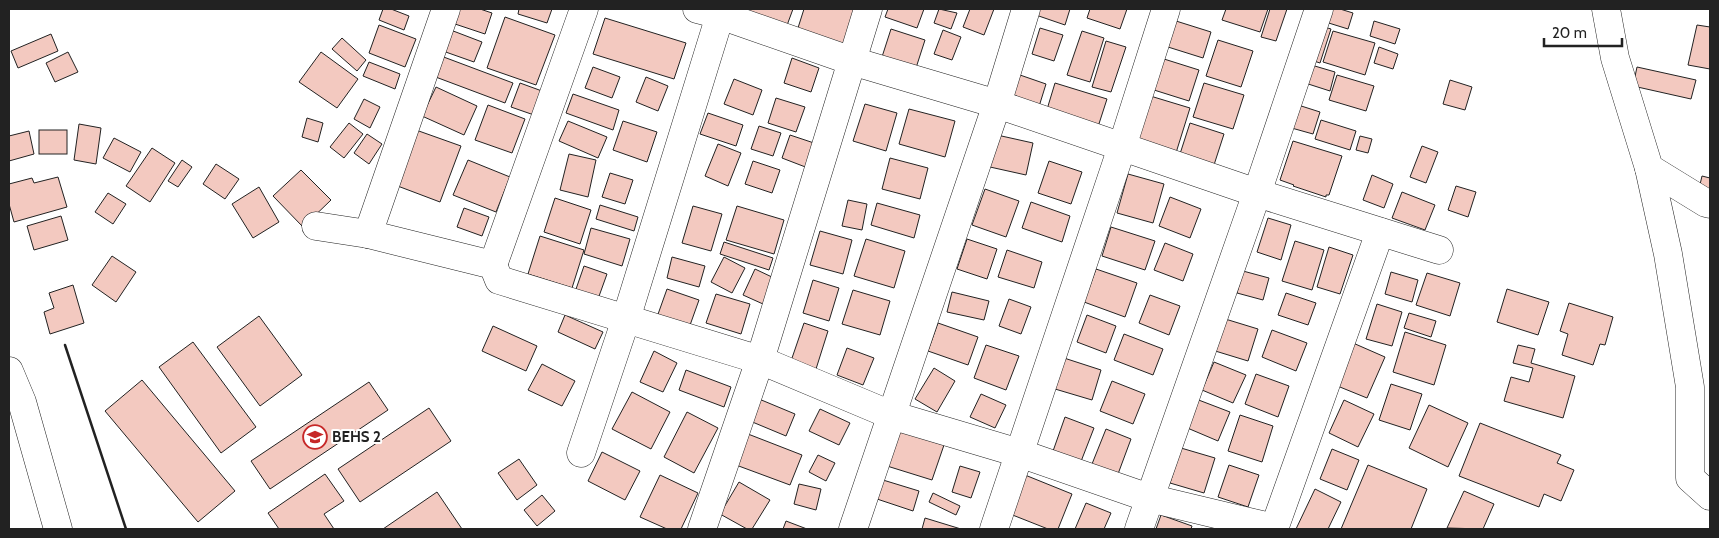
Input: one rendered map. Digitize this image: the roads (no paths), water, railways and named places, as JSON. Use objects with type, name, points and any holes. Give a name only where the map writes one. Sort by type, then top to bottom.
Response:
[{"type":"main road","points":[[368,234],[446,9]]},
{"type":"main road","points":[[584,9],[493,265],[499,280],[760,360],[891,415],[1020,453],[1150,498],[1274,529],[1380,232]]},
{"type":"main road","points":[[702,529],[760,360],[868,9]]},
{"type":"main road","points":[[853,529],[997,104],[1026,9]]},
{"type":"main road","points":[[994,529],[1122,147],[1166,9]]},
{"type":"main road","points":[[1139,529],[1258,193],[1319,9]]},
{"type":"main road","points":[[1606,9],[1615,58],[1649,168],[1668,254],[1690,387],[1690,478],[1710,496]]},
{"type":"main road","points":[[581,453],[626,319],[713,11],[852,62],[997,104],[1258,193],[1439,250]]},
{"type":"main road","points":[[1649,168],[1710,204]]},
{"type":"main road","points":[[316,226],[368,234],[493,265]]},
{"type":"main road","points":[[9,372],[22,402],[58,529]]},
{"type":"place","name":"BEHS 2","points":[[315,437]]}]
